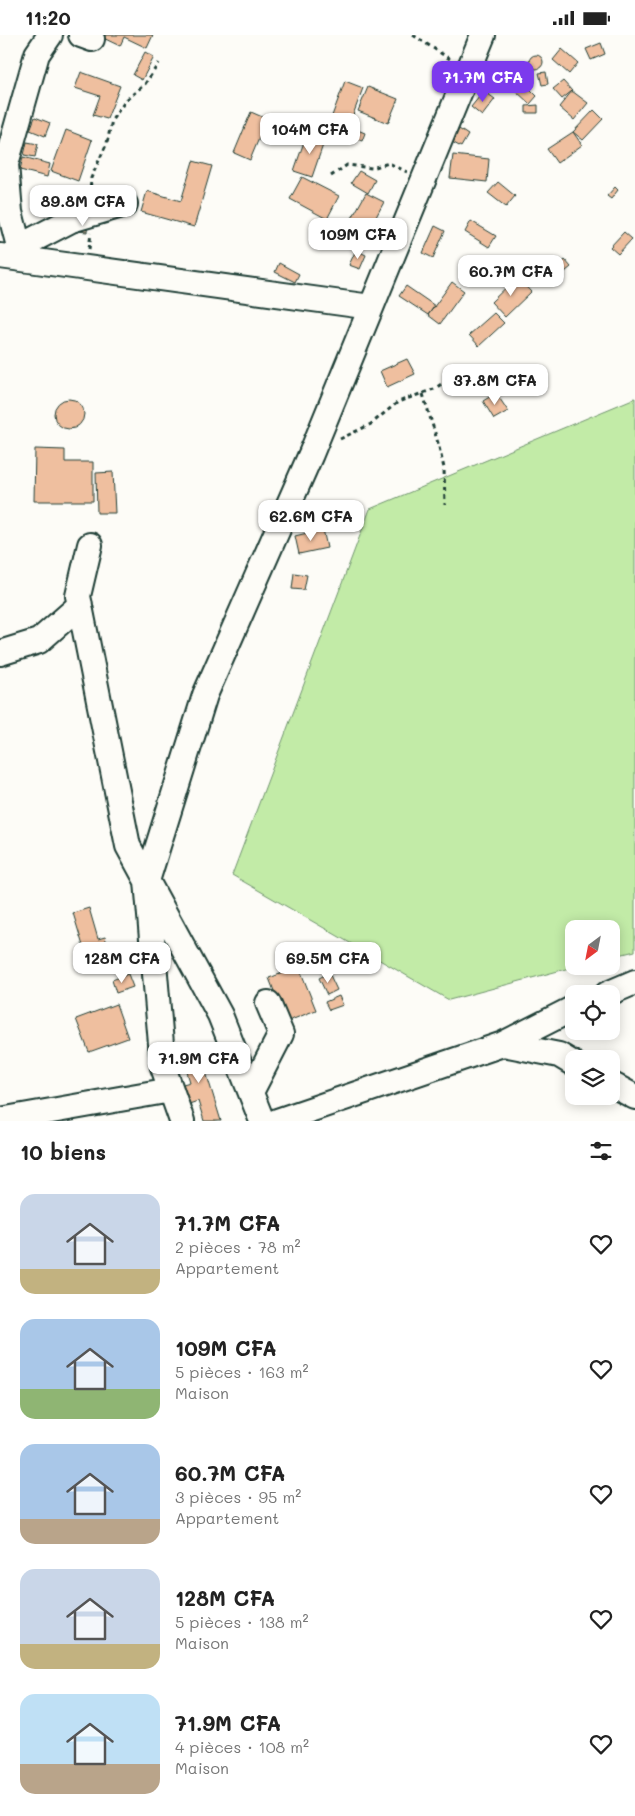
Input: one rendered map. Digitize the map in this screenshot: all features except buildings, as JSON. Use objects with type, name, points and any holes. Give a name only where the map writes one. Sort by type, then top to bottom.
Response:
[{"type":"street","points":[[13,254],[6,164],[37,54],[50,35]]},
{"type":"street","points":[[182,1121],[163,1067],[147,881],[205,695],[310,455],[483,35]]},
{"type":"street","points":[[13,254],[71,220],[126,204]]},
{"type":"street","points":[[13,254],[86,267],[371,307]]},
{"type":"street","points":[[90,545],[78,596],[128,845],[220,1015],[262,1121]]},
{"type":"street","points":[[0,653],[39,641],[80,605]]},
{"type":"street","points":[[620,988],[635,982]]},
{"type":"street","points":[[250,1092],[281,1034],[268,1003]]},
{"type":"street","points":[[277,1121],[503,1044],[565,1013]]},
{"type":"street","points":[[503,1044],[559,1055],[565,1059]]},
{"type":"street","points":[[620,1089],[635,1097]]},
{"type":"street","points":[[0,1121],[171,1090]]},
{"type":"path","points":[[413,35],[468,71]]},
{"type":"path","points":[[86,267],[91,239],[91,178],[107,143],[112,120],[126,100],[145,84],[158,63]]},
{"type":"path","points":[[331,176],[347,165],[372,168],[389,163],[423,180]]},
{"type":"path","points":[[310,455],[371,424],[398,402],[434,389],[461,371]]},
{"type":"path","points":[[423,394],[444,468],[445,505]]},
{"type":"green space","points":[[635,398],[635,951],[620,955],[620,920],[565,920],[565,969],[449,1000],[232,875],[370,509]]}]
